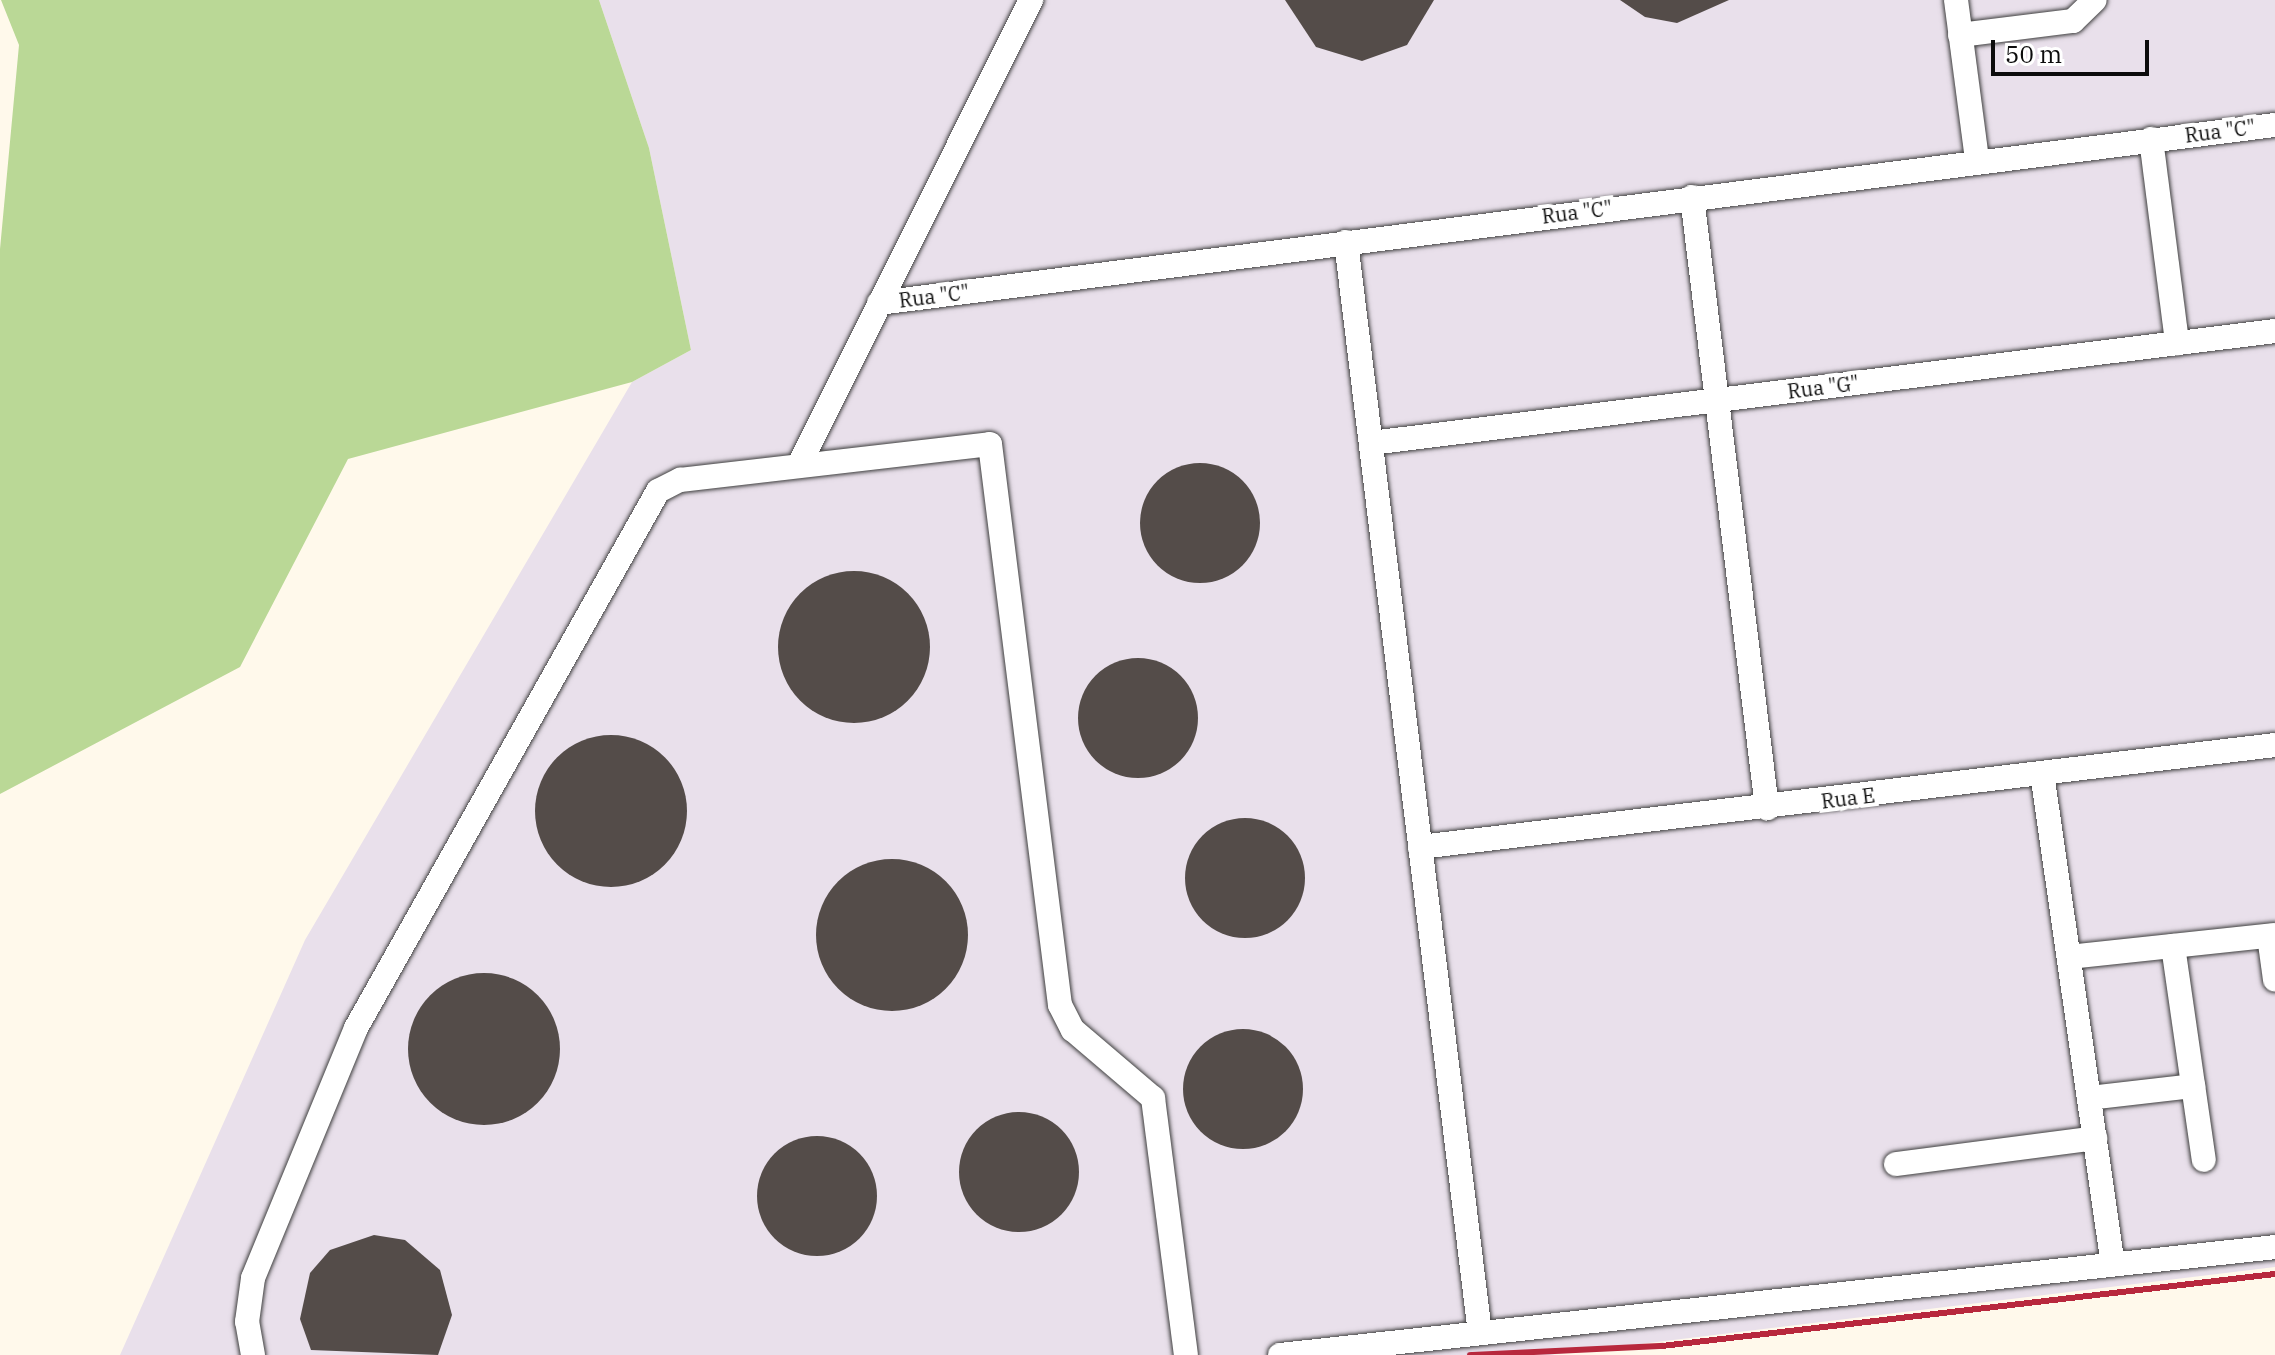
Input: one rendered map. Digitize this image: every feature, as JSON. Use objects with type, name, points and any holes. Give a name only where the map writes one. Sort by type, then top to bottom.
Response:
[{"type":"lane","points":[[799,465],[1031,0]]},
{"type":"lane","points":[[1956,0],[1977,160]]},
{"type":"lane","points":[[1960,35],[2073,21],[2095,0]]},
{"type":"lane","name":"Rua \"C\"","points":[[879,303],[1977,160],[2275,125]]},
{"type":"lane","points":[[2151,139],[2177,343]]},
{"type":"lane","points":[[1692,197],[1767,808]]},
{"type":"lane","points":[[1346,242],[1480,1333]]},
{"type":"lane","name":"Rua \"G\"","points":[[1371,443],[2275,331]]},
{"type":"lane","points":[[253,1355],[247,1322],[253,1278],[356,1028],[650,502],[680,480],[990,444],[1060,1005],[1073,1030],[1153,1098],[1186,1355]]},
{"type":"lane","name":"Rua E","points":[[1420,847],[2275,745]]},
{"type":"lane","points":[[2042,773],[2113,1263]]},
{"type":"lane","points":[[2069,957],[2272,935],[2275,980]]},
{"type":"lane","points":[[2173,946],[2204,1160]]},
{"type":"lane","points":[[2089,1098],[2193,1086]]},
{"type":"lane","points":[[1896,1164],[2095,1138]]},
{"type":"lane","points":[[1280,1355],[2275,1247]]},
{"type":"shaded area","points":[[599,0],[2275,0],[2275,1267],[1550,1355],[120,1355],[305,940],[632,382],[691,350],[649,148]]},
{"type":"green space","points":[[1,0],[599,0],[649,148],[691,350],[632,382],[348,459],[240,667],[0,794],[0,249],[19,45]]},
{"type":"building","points":[[1285,0],[1434,0],[1407,45],[1362,61],[1316,47]]},
{"type":"building","points":[[1620,0],[1729,0],[1677,23],[1645,17]]},
{"type":"building","points":[[1200,463],[1223,468],[1242,481],[1255,500],[1260,523],[1255,546],[1242,565],[1223,578],[1200,583],[1177,578],[1158,565],[1145,546],[1140,523],[1145,500],[1158,481],[1177,468]]},
{"type":"building","points":[[854,571],[883,577],[908,593],[924,618],[930,647],[924,676],[908,701],[883,717],[854,723],[825,717],[800,701],[784,676],[778,647],[784,618],[800,593],[825,577]]},
{"type":"building","points":[[1138,658],[1161,663],[1180,676],[1193,695],[1198,718],[1193,741],[1180,760],[1161,773],[1138,778],[1115,773],[1096,760],[1083,741],[1078,718],[1083,695],[1096,676],[1115,663]]},
{"type":"building","points":[[611,735],[640,741],[665,757],[681,782],[687,811],[681,840],[665,865],[640,881],[611,887],[582,881],[557,865],[541,840],[535,811],[541,782],[557,757],[582,741]]},
{"type":"building","points":[[1245,818],[1268,823],[1287,836],[1300,855],[1305,878],[1300,901],[1287,920],[1268,933],[1245,938],[1222,933],[1203,920],[1190,901],[1185,878],[1190,855],[1203,836],[1222,823]]},
{"type":"building","points":[[892,859],[921,865],[946,881],[962,906],[968,935],[962,964],[946,989],[921,1005],[892,1011],[863,1005],[838,989],[822,964],[816,935],[822,906],[838,881],[863,865]]},
{"type":"building","points":[[484,973],[513,979],[538,995],[554,1020],[560,1049],[554,1078],[538,1103],[513,1119],[484,1125],[455,1119],[430,1103],[414,1078],[408,1049],[414,1020],[430,995],[455,979]]},
{"type":"building","points":[[1243,1029],[1266,1034],[1285,1047],[1298,1066],[1303,1089],[1298,1112],[1285,1131],[1266,1144],[1243,1149],[1220,1144],[1201,1131],[1188,1112],[1183,1089],[1188,1066],[1201,1047],[1220,1034]]},
{"type":"building","points":[[1019,1112],[1042,1117],[1061,1130],[1074,1149],[1079,1172],[1074,1195],[1061,1214],[1042,1227],[1019,1232],[996,1227],[977,1214],[964,1195],[959,1172],[964,1149],[977,1130],[996,1117]]},
{"type":"building","points":[[817,1136],[840,1141],[859,1154],[872,1173],[877,1196],[872,1219],[859,1238],[840,1251],[817,1256],[794,1251],[775,1238],[762,1219],[757,1196],[762,1173],[775,1154],[794,1141]]},
{"type":"building","points":[[374,1235],[405,1240],[440,1270],[452,1315],[438,1355],[311,1350],[300,1319],[310,1273],[330,1250]]},
{"type":"railway","points":[[1470,1355],[1662,1346],[2275,1274]]}]
